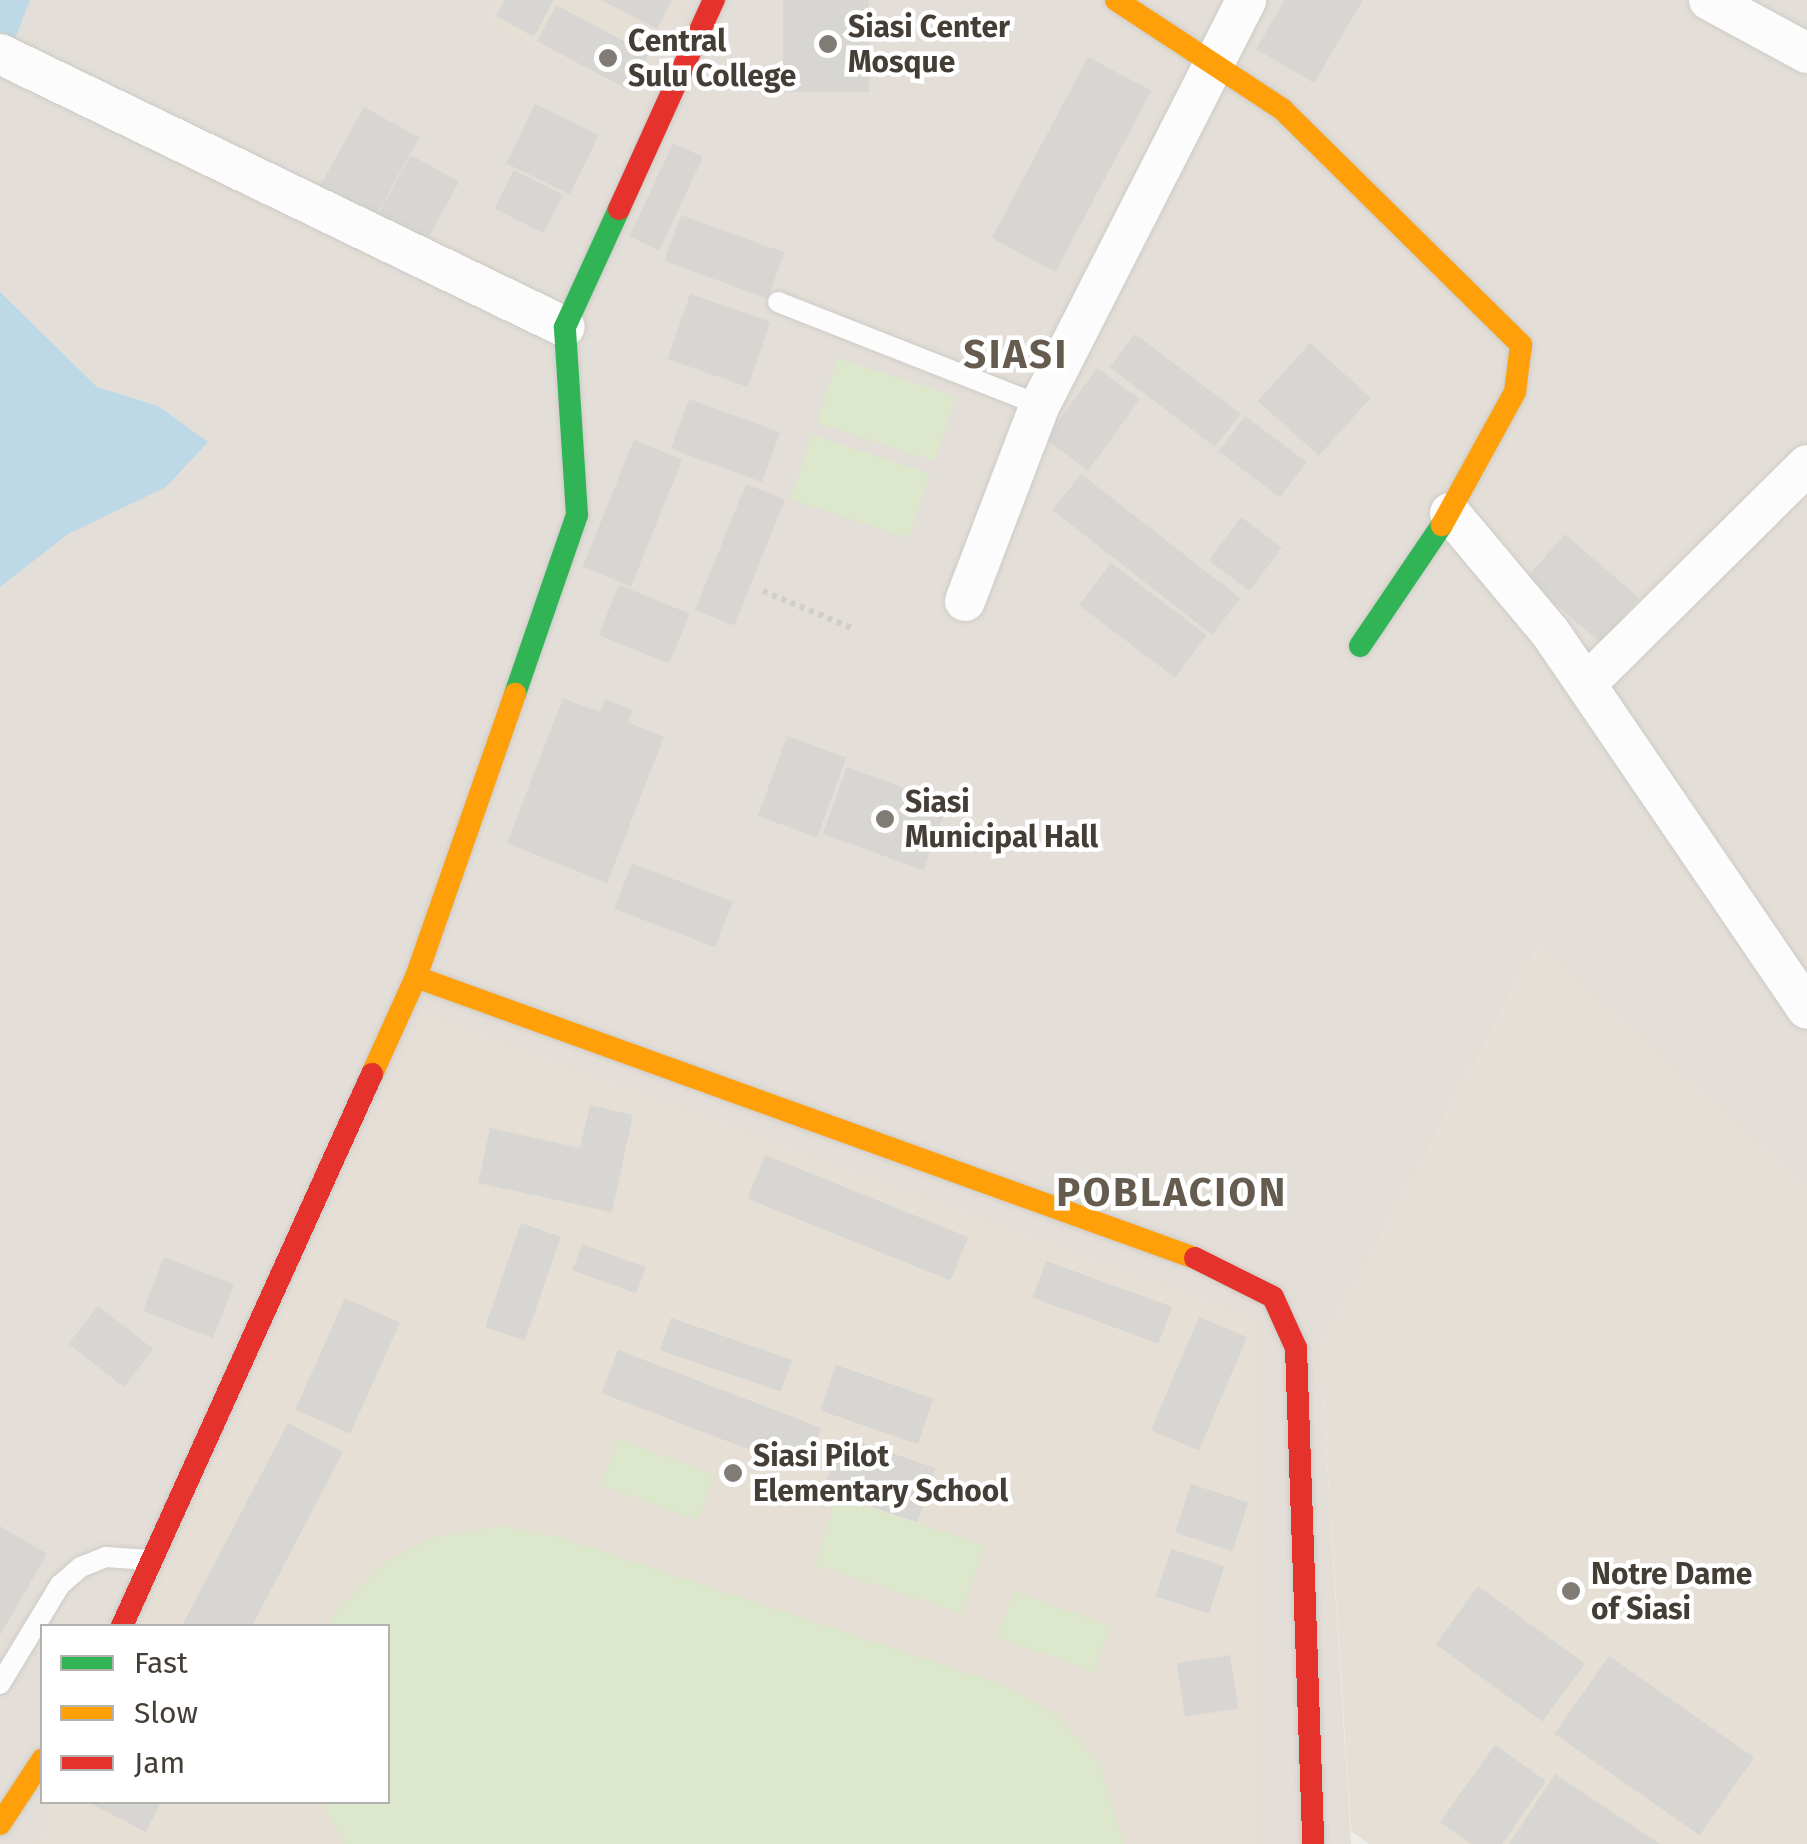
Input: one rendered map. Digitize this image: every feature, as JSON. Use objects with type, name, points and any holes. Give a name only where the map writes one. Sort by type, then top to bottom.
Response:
[{"type":"street","points":[[123,1624],[156,1560],[416,978],[556,590],[577,515],[565,327],[714,0]]},
{"type":"street","points":[[1116,0],[1215,60],[1282,109],[1516,334],[1522,373],[1450,514],[1360,646]]},
{"type":"street","points":[[965,601],[1040,405],[1246,0]]},
{"type":"street","points":[[1709,0],[1807,53]]},
{"type":"street","points":[[0,54],[565,327]]},
{"type":"street","points":[[1586,684],[1807,465]]},
{"type":"street","points":[[1450,514],[1518,591],[1586,684],[1807,1009]]},
{"type":"street","points":[[416,978],[1222,1268],[1274,1297],[1296,1348],[1299,1380],[1312,1844]]},
{"type":"street","points":[[0,1824],[40,1764]]},
{"type":"lane","points":[[778,302],[1040,405]]},
{"type":"lane","points":[[0,1684],[60,1585],[81,1566],[106,1557],[156,1560]]},
{"type":"lane","points":[[0,1767],[28,1785]]},
{"type":"path","points":[[763,591],[852,628]]},
{"type":"shaded area","points":[[0,0],[1807,0],[1807,1189],[1537,948],[1320,1351],[1351,1844],[0,1844]]},
{"type":"shaded area","name":"Central Sulu College","points":[[498,0],[685,0],[635,96],[488,20]]},
{"type":"shaded area","name":"Notre Dame of Siasi","points":[[1538,947],[1807,1189],[1807,1844],[1369,1844],[1351,1831],[1320,1351]]},
{"type":"shaded area","name":"Siasi Pilot Elementary School","points":[[422,1015],[1255,1320],[1256,1844],[39,1844],[57,1804],[390,1804],[390,1624],[140,1624]]},
{"type":"green space","points":[[838,358],[956,396],[935,461],[817,423]]},
{"type":"green space","points":[[812,435],[930,473],[909,538],[791,500]]},
{"type":"green space","points":[[618,1439],[715,1474],[698,1520],[601,1485]]},
{"type":"green space","points":[[837,1497],[984,1545],[962,1613],[815,1565]]},
{"type":"green space","points":[[499,1526],[560,1537],[1004,1685],[1058,1716],[1100,1765],[1124,1844],[345,1844],[322,1804],[390,1804],[390,1624],[330,1624],[338,1609],[381,1565],[437,1536]]},
{"type":"green space","points":[[1014,1591],[1111,1626],[1094,1672],[997,1637]]},
{"type":"water","points":[[0,0],[30,0],[0,78]]},
{"type":"water","points":[[0,292],[97,387],[158,406],[208,442],[166,487],[68,534],[0,587]]},
{"type":"building","points":[[505,0],[554,0],[534,37],[496,16]]},
{"type":"building","points":[[601,0],[672,0],[657,29]]},
{"type":"building","name":"Siasi Center Mosque","points":[[783,0],[869,0],[869,92],[783,92]]},
{"type":"building","points":[[1285,0],[1363,0],[1314,83],[1256,49]]},
{"type":"building","points":[[556,5],[649,54],[629,90],[537,41]]},
{"type":"building","points":[[1088,57],[1152,91],[1055,272],[992,238]]},
{"type":"building","points":[[535,104],[599,135],[570,194],[506,163]]},
{"type":"building","points":[[364,107],[419,138],[374,219],[319,188]]},
{"type":"building","points":[[673,143],[703,157],[659,250],[629,236]]},
{"type":"building","points":[[411,155],[459,182],[427,240],[379,214]]},
{"type":"building","points":[[514,170],[563,195],[543,233],[494,208]]},
{"type":"building","points":[[681,215],[784,253],[768,299],[664,261]]},
{"type":"building","points":[[690,294],[770,322],[748,387],[668,359]]},
{"type":"building","points":[[1135,334],[1240,413],[1215,447],[1110,368]]},
{"type":"building","points":[[1310,343],[1371,398],[1319,456],[1258,401]]},
{"type":"building","points":[[1097,368],[1140,399],[1088,470],[1045,439]]},
{"type":"building","points":[[689,399],[780,432],[762,482],[671,449]]},
{"type":"building","points":[[1245,416],[1306,462],[1280,497],[1219,451]]},
{"type":"building","points":[[634,440],[682,459],[631,587],[583,567]]},
{"type":"building","points":[[1081,474],[1240,598],[1212,635],[1053,510]]},
{"type":"building","points":[[746,484],[785,500],[734,626],[695,610]]},
{"type":"building","points":[[1241,517],[1282,548],[1249,591],[1209,560]]},
{"type":"building","points":[[1565,534],[1639,598],[1600,643],[1526,579]]},
{"type":"building","points":[[1111,563],[1207,635],[1175,678],[1079,605]]},
{"type":"building","points":[[619,585],[689,613],[669,664],[599,635]]},
{"type":"building","points":[[563,698],[600,712],[605,699],[632,710],[628,722],[664,737],[607,883],[507,843]]},
{"type":"building","points":[[787,736],[846,758],[817,837],[758,816]]},
{"type":"building","name":"Siasi Municipal Hall","points":[[847,767],[948,804],[923,870],[823,834]]},
{"type":"building","points":[[632,863],[733,902],[715,947],[614,909]]},
{"type":"building","points":[[590,1105],[633,1115],[612,1212],[478,1183],[490,1128],[580,1148]]},
{"type":"building","points":[[765,1155],[968,1237],[950,1281],[747,1199]]},
{"type":"building","points":[[521,1223],[561,1237],[525,1341],[485,1327]]},
{"type":"building","points":[[582,1244],[646,1267],[636,1294],[572,1270]]},
{"type":"building","points":[[164,1257],[234,1284],[213,1338],[143,1311]]},
{"type":"building","points":[[1046,1261],[1172,1307],[1159,1343],[1033,1298]]},
{"type":"building","points":[[345,1298],[400,1322],[350,1434],[295,1409]]},
{"type":"building","points":[[98,1306],[153,1349],[124,1387],[68,1344]]},
{"type":"building","points":[[1199,1317],[1247,1337],[1199,1451],[1151,1430]]},
{"type":"building","points":[[671,1318],[792,1360],[781,1392],[660,1350]]},
{"type":"building","points":[[618,1350],[822,1428],[805,1471],[602,1393]]},
{"type":"building","points":[[836,1365],[933,1399],[918,1444],[820,1410]]},
{"type":"building","points":[[288,1423],[343,1452],[253,1624],[183,1624]]},
{"type":"building","points":[[842,1436],[936,1468],[917,1522],[823,1490]]},
{"type":"building","points":[[1191,1484],[1248,1503],[1232,1551],[1175,1533]]},
{"type":"building","points":[[0,1526],[47,1554],[0,1635]]},
{"type":"building","points":[[1171,1549],[1224,1566],[1209,1614],[1156,1597]]},
{"type":"building","points":[[1478,1586],[1585,1664],[1542,1722],[1436,1644]]},
{"type":"building","points":[[1230,1655],[1238,1708],[1185,1717],[1177,1663]]},
{"type":"building","points":[[1609,1656],[1754,1758],[1700,1835],[1555,1734]]},
{"type":"building","points":[[1495,1745],[1546,1781],[1502,1844],[1471,1844],[1440,1822]]},
{"type":"building","points":[[1555,1774],[1660,1844],[1509,1844]]},
{"type":"building","points":[[92,1804],[160,1804],[146,1832]]},
{"type":"traffic: fast","points":[[515,694],[577,515],[565,327],[619,209]]},
{"type":"traffic: fast","points":[[1360,646],[1442,525]]},
{"type":"traffic: slow","points":[[1116,0],[1282,109],[1521,345],[1515,392],[1442,525]]},
{"type":"traffic: slow","points":[[372,1074],[416,977],[515,694]]},
{"type":"traffic: slow","points":[[416,977],[1195,1258]]},
{"type":"traffic: slow","points":[[0,1824],[40,1763]]},
{"type":"traffic: jam","points":[[619,209],[714,0]]},
{"type":"traffic: jam","points":[[123,1624],[372,1074]]},
{"type":"traffic: jam","points":[[1195,1258],[1273,1297],[1296,1348],[1313,1844]]},
{"type":"place","name":"Siasi Center Mosque","points":[[828,44]]},
{"type":"place","name":"Central Sulu College","points":[[608,58]]},
{"type":"place","name":"Siasi Municipal Hall","points":[[885,819]]},
{"type":"place","name":"Siasi Pilot Elementary School","points":[[733,1473]]},
{"type":"place","name":"Notre Dame of Siasi","points":[[1571,1591]]},
{"type":"district","name":"SIASI","points":[[1016,355]]},
{"type":"district","name":"POBLACION","points":[[1172,1193]]}]
